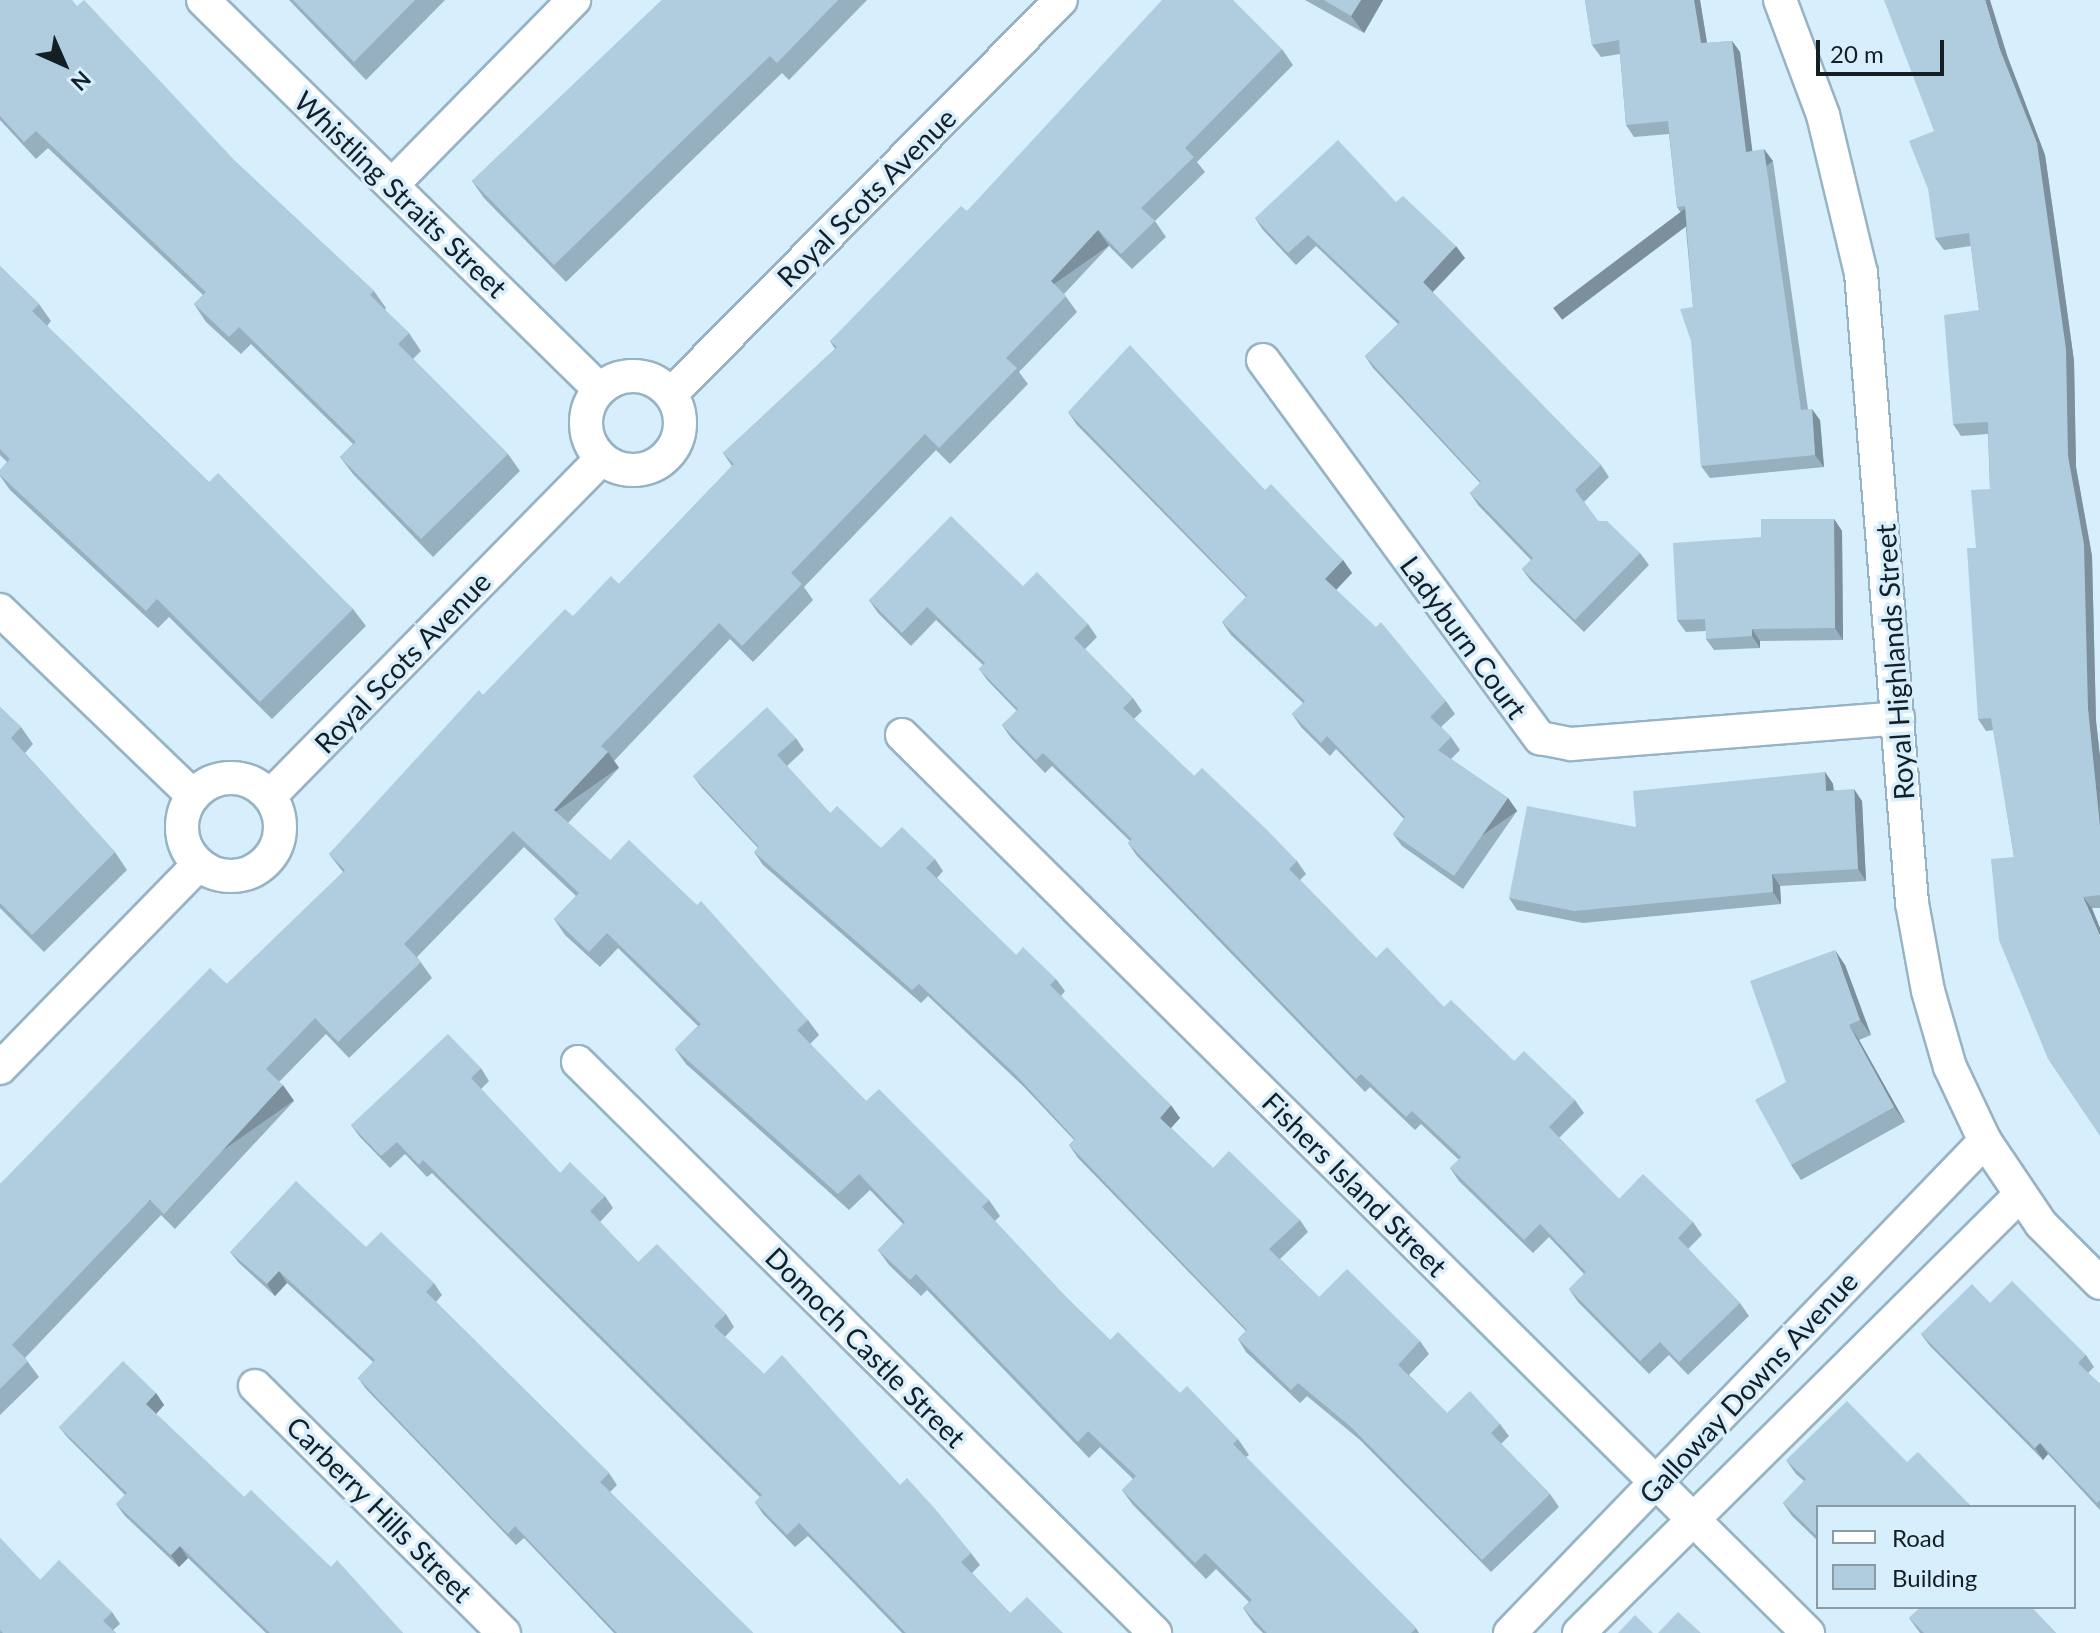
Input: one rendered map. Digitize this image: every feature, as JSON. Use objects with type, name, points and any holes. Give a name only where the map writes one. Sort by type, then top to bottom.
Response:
[{"type":"street","name":"Whistling Straits Street","points":[[203,0],[599,389]]},
{"type":"street","points":[[392,185],[574,0]]},
{"type":"street","name":"Royal Scots Avenue","points":[[671,394],[1061,0]]},
{"type":"street","name":"Royal Highlands Street","points":[[1780,0],[1823,115],[1861,273],[1912,903],[1928,991],[1950,1067],[1985,1141],[2020,1195],[2100,1283]]},
{"type":"street","name":"Ladyburn Court","points":[[1263,360],[1540,738],[1571,744],[1898,718]]},
{"type":"street","points":[[643,377],[671,394],[679,435],[660,462],[632,471],[601,459],[585,418],[599,389],[643,377]]},
{"type":"street","name":"Royal Scots Avenue","points":[[270,796],[601,459]]},
{"type":"street","points":[[0,610],[193,796]]},
{"type":"street","name":"Fishers Island Street","points":[[902,735],[1808,1633]]},
{"type":"street","points":[[232,777],[270,796],[280,834],[260,868],[228,877],[198,865],[182,824],[193,796],[232,777]]},
{"type":"street","points":[[0,1068],[198,865]]},
{"type":"street","name":"Domoch Castle Street","points":[[578,1062],[1155,1633]]},
{"type":"street","name":"Galloway Downs Avenue","points":[[1510,1633],[1658,1484],[1985,1141]]},
{"type":"street","name":"Galloway Downs Avenue","points":[[1579,1633],[2020,1195]]},
{"type":"street","name":"Carberry Hills Street","points":[[255,1386],[504,1633]]},
{"type":"building","points":[[0,0],[72,0],[77,6],[84,0],[237,163],[374,291],[370,295],[409,333],[398,344],[508,454],[421,539],[340,457],[356,442],[239,327],[229,337],[194,304],[206,292],[36,131],[24,142],[0,116]]},
{"type":"building","points":[[293,0],[415,0],[354,62]]},
{"type":"building","points":[[662,0],[838,0],[777,63],[770,56],[554,265],[472,181]]},
{"type":"building","points":[[1162,0],[1233,0],[1282,49],[1185,148],[1194,157],[1141,208],[1155,221],[1121,254],[1098,230],[1051,281],[1066,296],[1006,358],[1017,368],[939,448],[925,434],[791,573],[802,584],[742,646],[719,623],[601,746],[608,752],[554,810],[610,860],[629,840],[697,905],[701,901],[808,1020],[797,1030],[866,1101],[879,1089],[989,1200],[982,1207],[1064,1295],[1110,1340],[1118,1332],[1180,1393],[1187,1386],[1238,1439],[1233,1444],[1416,1628],[1411,1633],[1267,1633],[1243,1608],[1252,1600],[1205,1553],[1195,1563],[1122,1490],[1136,1476],[1088,1431],[1078,1442],[916,1274],[910,1280],[878,1250],[905,1222],[859,1174],[838,1194],[675,1049],[701,1024],[607,933],[589,952],[554,919],[579,893],[513,831],[404,944],[421,962],[338,1042],[315,1018],[266,1069],[283,1085],[164,1214],[150,1200],[12,1345],[28,1361],[0,1389],[0,1184],[210,968],[227,984],[345,870],[329,854],[479,690],[483,695],[565,609],[573,616],[611,576],[619,584],[734,464],[723,453],[837,347],[830,341],[961,206],[967,211]]},
{"type":"building","points":[[1324,0],[1361,0],[1351,16]]},
{"type":"building","points":[[1585,0],[1694,0],[1701,43],[1732,41],[1746,152],[1764,149],[1801,410],[1812,409],[1815,455],[1701,466],[1691,341],[1680,309],[1693,307],[1685,206],[1677,207],[1668,121],[1626,125],[1619,40],[1592,45]]},
{"type":"building","points":[[1884,0],[1985,0],[1999,47],[2037,143],[2066,349],[2068,456],[2084,544],[2088,709],[2100,827],[2100,895],[2083,897],[2100,936],[2100,1136],[2048,1059],[1999,940],[1991,859],[2014,857],[1991,718],[1978,719],[1967,548],[1976,548],[1971,490],[1990,489],[1988,422],[1953,424],[1944,315],[1979,310],[1969,233],[1935,238],[1928,189],[1909,141],[1934,131]]},
{"type":"building","points":[[1338,140],[1396,202],[1403,196],[1456,246],[1423,282],[1601,465],[1575,490],[1598,521],[1607,521],[1640,553],[1575,620],[1522,569],[1533,558],[1470,493],[1481,482],[1365,356],[1400,322],[1308,235],[1288,253],[1255,218]]},
{"type":"building","points":[[0,266],[39,304],[32,311],[143,419],[209,482],[218,473],[353,609],[260,702],[157,599],[146,611],[0,475],[0,470],[10,459],[0,449]]},
{"type":"building","points":[[1130,345],[1265,490],[1271,484],[1343,560],[1325,579],[1376,627],[1381,622],[1446,701],[1430,717],[1451,737],[1438,750],[1508,798],[1454,876],[1393,834],[1405,817],[1327,736],[1321,743],[1292,714],[1305,701],[1222,622],[1247,596],[1068,412]]},
{"type":"building","points":[[951,516],[1023,586],[1037,572],[1088,624],[1074,638],[1133,698],[1123,708],[1194,776],[1202,768],[1266,829],[1297,861],[1289,869],[1376,958],[1387,947],[1444,1007],[1451,1000],[1514,1061],[1524,1051],[1575,1100],[1549,1127],[1619,1199],[1643,1174],[1693,1222],[1678,1238],[1740,1303],[1679,1362],[1660,1342],[1640,1361],[1569,1289],[1586,1272],[1540,1224],[1524,1240],[1450,1168],[1461,1157],[1412,1111],[1406,1117],[1361,1074],[1356,1079],[1128,843],[1132,839],[1043,753],[1036,760],[1002,725],[1018,709],[979,669],[985,663],[927,607],[902,633],[869,600]]},
{"type":"building","points":[[1761,519],[1834,519],[1835,628],[1752,629],[1752,636],[1706,639],[1705,619],[1677,620],[1673,543],[1761,537]]},
{"type":"building","points":[[0,707],[21,727],[11,738],[115,852],[32,935],[0,903]]},
{"type":"building","points":[[767,707],[796,738],[777,755],[830,813],[837,806],[881,848],[902,827],[935,859],[926,868],[1016,955],[1023,947],[1056,979],[1050,985],[1171,1105],[1160,1118],[1213,1168],[1229,1151],[1300,1220],[1269,1249],[1319,1297],[1347,1269],[1420,1341],[1398,1365],[1447,1413],[1470,1391],[1500,1424],[1491,1433],[1550,1494],[1482,1560],[1351,1427],[1298,1383],[1291,1390],[1238,1339],[1247,1330],[1069,1145],[1075,1139],[1016,1075],[919,984],[912,990],[754,852],[759,847],[693,776]]},
{"type":"building","points":[[1825,772],[1826,791],[1854,789],[1858,869],[1772,874],[1773,892],[1574,911],[1509,898],[1527,806],[1636,827],[1633,791]]},
{"type":"building","points":[[1835,950],[1860,1020],[1849,1025],[1894,1107],[1791,1165],[1755,1100],[1786,1082],[1750,981]]},
{"type":"building","points":[[448,1034],[481,1068],[471,1078],[560,1173],[570,1162],[605,1196],[590,1211],[638,1262],[657,1244],[726,1314],[714,1326],[764,1374],[782,1355],[900,1485],[907,1478],[971,1553],[961,1562],[1010,1613],[1027,1597],[1063,1633],[906,1633],[799,1523],[787,1535],[755,1502],[762,1495],[423,1160],[419,1165],[397,1142],[381,1156],[351,1125]]},
{"type":"building","points":[[296,1181],[366,1247],[381,1232],[434,1283],[426,1292],[609,1473],[600,1482],[753,1633],[617,1633],[515,1526],[508,1534],[358,1378],[375,1360],[279,1271],[267,1284],[230,1252]]},
{"type":"building","points":[[2012,1281],[2086,1355],[2078,1363],[2100,1384],[2100,1500],[2097,1503],[2040,1443],[2035,1448],[1921,1334],[1972,1284],[1990,1303]]},
{"type":"building","points":[[123,1361],[156,1393],[146,1404],[244,1497],[251,1490],[331,1567],[337,1560],[403,1633],[270,1633],[180,1546],[171,1555],[116,1504],[127,1493],[59,1427]]},
{"type":"building","points":[[1847,1401],[1907,1462],[1918,1452],[1969,1504],[1816,1505],[1816,1535],[1783,1503],[1806,1479],[1786,1460]]},
{"type":"building","points":[[0,1538],[40,1580],[59,1560],[112,1612],[103,1621],[116,1633],[3,1633],[0,1630]]},
{"type":"building","points":[[1919,1609],[2033,1609],[2056,1633],[1924,1633],[1909,1618]]},
{"type":"building","points":[[1678,1612],[1701,1633],[1658,1633]]},
{"type":"building","points":[[1635,1615],[1653,1633],[1618,1633]]}]
